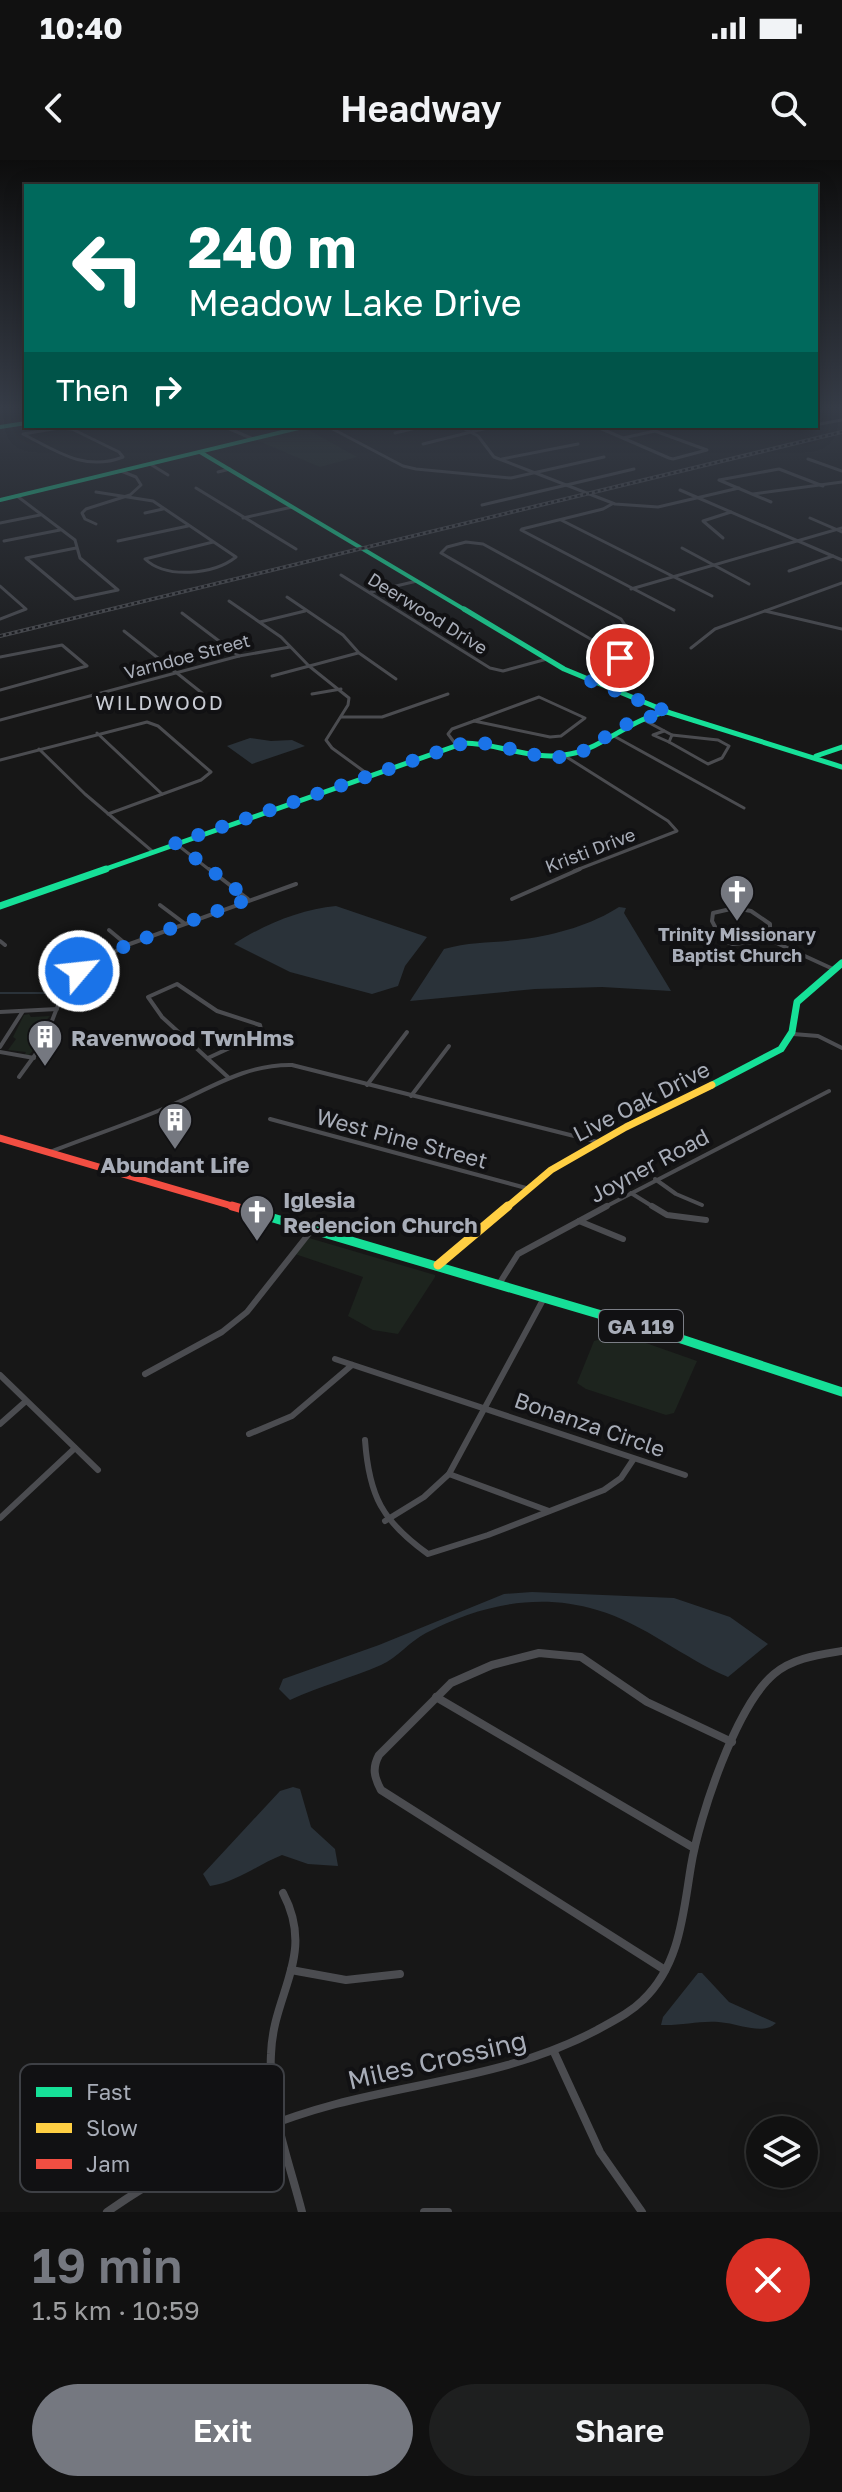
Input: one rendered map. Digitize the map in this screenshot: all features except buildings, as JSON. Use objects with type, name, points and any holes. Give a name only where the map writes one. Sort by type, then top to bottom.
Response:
[{"type":"main road","points":[[292,507],[547,659],[586,679],[668,712],[816,756],[842,767]]},
{"type":"main road","points":[[0,906],[457,746],[477,742],[536,755],[565,756],[581,753],[642,719],[668,712]]},
{"type":"main road","points":[[816,756],[842,747]]},
{"type":"main road","points":[[793,1034],[797,1002],[842,963]]},
{"type":"main road","name":"Live Oak Drive","points":[[438,1265],[526,1188],[598,1142],[774,1055],[793,1034]]},
{"type":"main road","name":"GA 119","points":[[0,1138],[438,1265],[703,1345],[842,1392]]},
{"type":"street","points":[[29,506],[75,540],[80,558],[118,590],[75,599],[26,558],[76,548]]},
{"type":"street","points":[[96,506],[82,513],[85,519],[96,524]]},
{"type":"street","points":[[158,506],[189,525],[213,542],[236,560],[174,575],[162,573],[145,561],[147,557],[213,542]]},
{"type":"street","points":[[224,506],[296,549]]},
{"type":"street","points":[[609,506],[521,530],[674,610]]},
{"type":"street","points":[[639,506],[664,506]]},
{"type":"street","points":[[717,506],[842,560]]},
{"type":"street","points":[[243,518],[292,507]]},
{"type":"street","points":[[145,513],[164,509]]},
{"type":"street","points":[[723,538],[703,521],[732,512]]},
{"type":"street","points":[[0,523],[41,515]]},
{"type":"street","points":[[810,518],[840,530]]},
{"type":"street","points":[[561,520],[712,596]]},
{"type":"street","points":[[118,541],[189,525]]},
{"type":"street","points":[[4,541],[60,529]]},
{"type":"street","points":[[631,589],[840,530]]},
{"type":"street","points":[[586,679],[622,664],[620,658],[441,553],[441,550],[466,542],[483,544],[626,624],[627,628],[621,633],[594,641]]},
{"type":"street","points":[[682,548],[749,584]]},
{"type":"street","points":[[789,571],[834,556]]},
{"type":"street","name":"Deerwood Drive","points":[[341,575],[490,668],[503,671],[547,659]]},
{"type":"street","points":[[369,593],[417,581]]},
{"type":"street","points":[[691,648],[715,629],[842,583]]},
{"type":"street","points":[[0,586],[26,609],[0,619]]},
{"type":"street","points":[[287,597],[343,635],[359,653],[396,679]]},
{"type":"street","points":[[229,601],[290,647],[349,698],[326,740],[332,748],[369,775]]},
{"type":"street","points":[[259,622],[306,610]]},
{"type":"street","points":[[765,611],[842,629]]},
{"type":"street","points":[[182,613],[239,656]]},
{"type":"street","points":[[124,631],[202,693]]},
{"type":"street","points":[[0,657],[62,645],[87,666],[0,690]]},
{"type":"street","name":"Varndoe Street","points":[[0,720],[239,656],[290,647]]},
{"type":"street","points":[[272,676],[359,653]]},
{"type":"street","points":[[312,694],[341,689]]},
{"type":"street","points":[[341,717],[364,719],[388,715],[448,694]]},
{"type":"street","points":[[457,746],[449,731],[473,721],[539,697],[585,718],[561,736],[550,737],[473,721]]},
{"type":"street","points":[[642,719],[665,731],[672,735],[718,740],[729,746],[722,758],[708,764],[653,735],[665,731]]},
{"type":"street","points":[[0,760],[97,733],[153,723],[211,772],[201,780],[108,814]]},
{"type":"street","points":[[97,733],[162,794]]},
{"type":"street","points":[[611,734],[744,808]]},
{"type":"street","points":[[669,742],[672,735]]},
{"type":"street","points":[[39,749],[152,851]]},
{"type":"street","name":"Kristi Drive","points":[[512,899],[546,882],[675,833],[675,827],[565,756]]},
{"type":"street","points":[[175,843],[249,899]]},
{"type":"street","points":[[79,971],[127,945],[296,884]]},
{"type":"street","points":[[160,905],[185,923]]},
{"type":"street","points":[[770,940],[770,924],[749,909],[719,909],[713,913],[712,921],[722,940],[733,944],[770,940],[833,969]]},
{"type":"street","points":[[109,930],[127,945]]},
{"type":"street","points":[[208,1058],[253,1040],[262,1033],[260,1025],[213,1008],[190,987],[181,984],[170,985],[148,997],[162,1017],[229,1078]]},
{"type":"street","points":[[19,1077],[43,1044],[62,995]]},
{"type":"street","points":[[0,1012],[57,1009]]},
{"type":"street","points":[[23,1010],[0,1050],[34,1058]]},
{"type":"street","points":[[367,1085],[407,1032]]},
{"type":"street","points":[[793,1034],[818,1036],[842,1048]]},
{"type":"street","points":[[411,1096],[449,1046]]},
{"type":"street","points":[[50,1152],[168,1107],[229,1078],[276,1063],[598,1142]]},
{"type":"street","name":"Joyner Road","points":[[499,1285],[518,1254],[655,1179],[829,1091]]},
{"type":"street","name":"West Pine Street","points":[[270,1119],[526,1188]]},
{"type":"street","points":[[655,1179],[676,1194],[702,1205]]},
{"type":"street","points":[[630,1193],[667,1215],[706,1220]]},
{"type":"street","points":[[578,1221],[623,1239]]},
{"type":"street","points":[[145,1374],[222,1332],[247,1312],[311,1230]]},
{"type":"street","points":[[385,1521],[424,1497],[449,1474],[482,1407],[544,1297]]},
{"type":"street","name":"Bonanza Circle","points":[[335,1359],[685,1475]]},
{"type":"street","points":[[249,1434],[266,1431],[321,1395],[352,1365]]},
{"type":"street","points":[[0,1375],[98,1470]]},
{"type":"street","points":[[0,1424],[26,1401]]},
{"type":"street","points":[[365,1440],[368,1485],[385,1521],[428,1554],[488,1535],[614,1485],[633,1460]]},
{"type":"street","points":[[0,1518],[75,1448]]},
{"type":"street","points":[[449,1474],[550,1511]]},
{"type":"street","name":"Miles Crossing","points":[[284,2119],[338,2103],[466,2079],[554,2052],[633,2009],[649,1994],[678,1943],[694,1848],[751,1698],[772,1676],[794,1661],[842,1651]]},
{"type":"street","points":[[665,1970],[381,1790],[374,1778],[373,1766],[379,1755],[451,1683],[521,1656],[561,1653],[589,1661],[647,1702],[732,1742]]},
{"type":"street","points":[[436,1697],[694,1848]]},
{"type":"street","points":[[272,2064],[272,2035],[298,1951],[299,1930],[294,1909],[283,1893]]},
{"type":"street","points":[[291,1970],[331,1982],[358,1983],[400,1974]]},
{"type":"street","points":[[554,2052],[600,2152],[642,2212]]},
{"type":"street","points":[[284,2144],[302,2212]]},
{"type":"street","name":"Miles Crossing","points":[[107,2212],[135,2192]]},
{"type":"street","points":[[424,2212],[448,2212]]},
{"type":"shaded area","points":[[250,738],[292,740],[305,746],[252,764],[227,746]]},
{"type":"shaded area","points":[[336,906],[427,937],[405,966],[398,986],[372,994],[290,972],[234,944],[283,919]]},
{"type":"shaded area","points":[[619,907],[626,908],[624,913],[671,991],[602,987],[535,989],[410,1001],[444,949],[549,935],[586,924]]},
{"type":"shaded area","points":[[24,1015],[31,1017],[50,1016],[42,1025],[47,1025],[39,1044],[28,1056],[24,1056],[26,1052],[8,1050],[16,1039],[13,1037]]},
{"type":"shaded area","points":[[309,1238],[435,1277],[398,1334],[373,1330],[348,1316],[363,1277],[295,1254]]},
{"type":"shaded area","points":[[609,1330],[697,1361],[674,1413],[666,1415],[586,1389],[577,1383],[594,1341],[604,1338]]},
{"type":"shaded area","points":[[532,1592],[674,1598],[730,1617],[768,1644],[728,1677],[615,1616],[575,1605],[531,1602],[488,1609],[446,1623],[420,1636],[381,1665],[290,1700],[279,1689],[283,1679],[379,1645],[504,1594]]},
{"type":"shaded area","points":[[293,1787],[300,1789],[311,1827],[335,1849],[338,1866],[308,1864],[282,1855],[238,1877],[210,1886],[203,1874],[280,1791]]},
{"type":"shaded area","points":[[698,1973],[702,1973],[729,2002],[776,2023],[759,2029],[718,2022],[661,2025],[663,2017]]},
{"type":"waterway","points":[[0,993],[101,993]]},
{"type":"railway","points":[[0,636],[538,506]]},
{"type":"traffic: fast","points":[[290,506],[564,669],[668,712]]},
{"type":"traffic: fast","points":[[0,906],[464,743],[541,756],[567,755],[580,752],[640,719],[667,712],[755,737],[842,767]]},
{"type":"traffic: fast","points":[[816,756],[842,747]]},
{"type":"traffic: fast","points":[[712,1085],[781,1049],[792,1032],[797,1002],[842,963]]},
{"type":"traffic: fast","points":[[246,1210],[666,1334],[842,1392]]},
{"type":"traffic: slow","points":[[438,1265],[551,1170],[626,1127],[712,1085]]},
{"type":"traffic: jam","points":[[0,1138],[246,1210]]},
{"type":"place","name":"Trinity Missionary Baptist Church","points":[[737,923]]},
{"type":"place","name":"Ravenwood TwnHms","points":[[45,1068]]},
{"type":"place","name":"Abundant Life","points":[[175,1151]]},
{"type":"place","name":"Iglesia Redencion Church","points":[[257,1243]]},
{"type":"district","name":"WILDWOOD","points":[[160,702]]},
{"type":"route","points":[[79,971],[127,945],[249,899],[175,843],[464,743],[477,742],[536,755],[565,756],[581,753],[626,724],[668,712],[586,679],[622,664],[620,658]]}]
